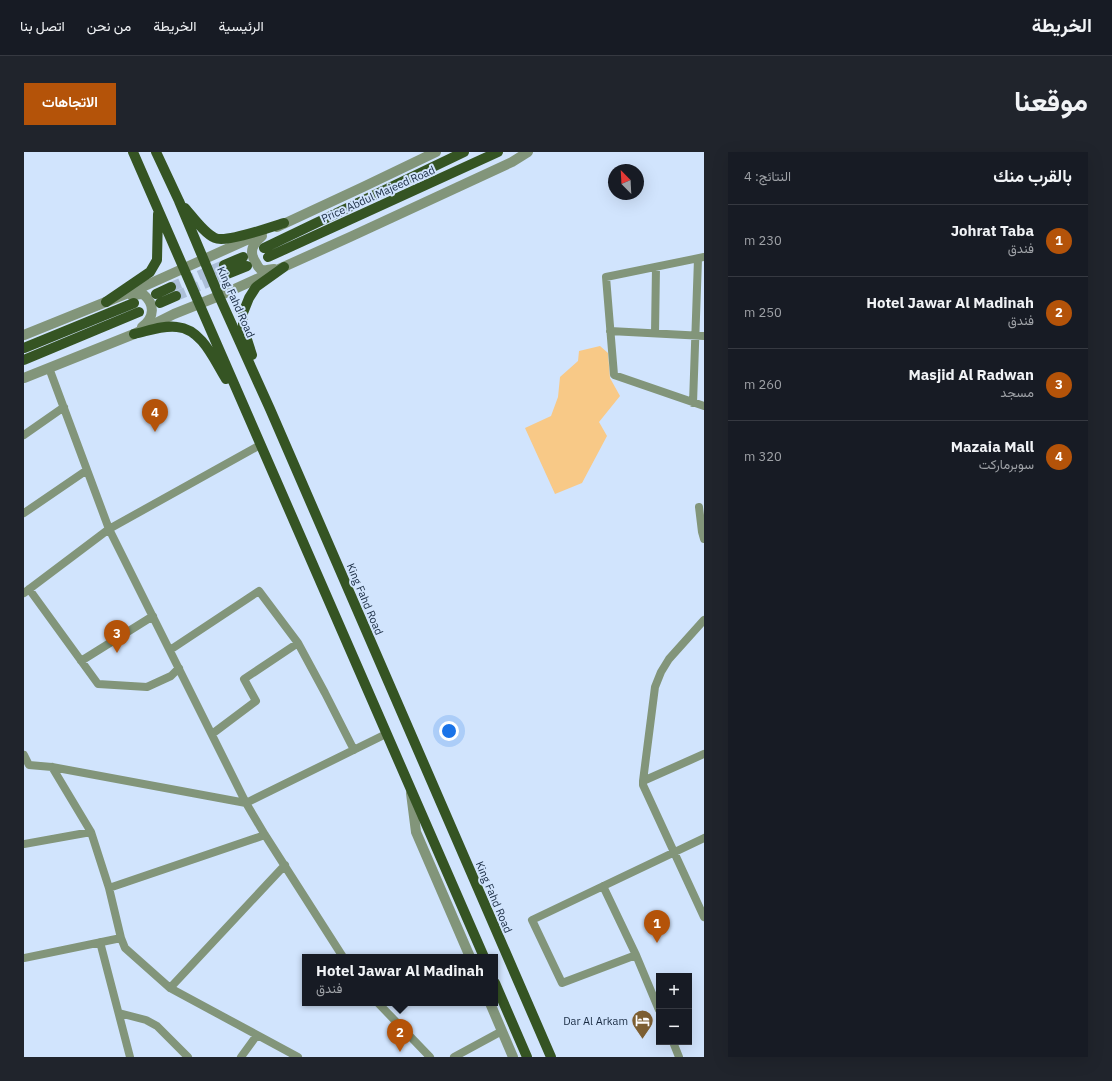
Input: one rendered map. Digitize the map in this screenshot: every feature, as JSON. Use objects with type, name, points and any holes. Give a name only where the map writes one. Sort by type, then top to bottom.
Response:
[{"type":"main road","points":[[132,152],[483,954]]},
{"type":"main road","name":"King Fahd Road","points":[[156,152],[180,201],[219,296],[270,409],[551,1057]]},
{"type":"main road","name":"Price Abdul Majeed Road","points":[[464,152],[266,252],[498,152]]},
{"type":"main road","points":[[180,201],[207,232],[216,239],[230,239],[284,223]]},
{"type":"main road","points":[[109,301],[150,272],[154,266],[157,260],[158,210]]},
{"type":"main road","points":[[226,270],[245,261]]},
{"type":"main road","points":[[270,409],[243,327],[243,313],[249,298],[256,287],[284,267]]},
{"type":"main road","points":[[158,298],[174,292]]},
{"type":"main road","points":[[24,348],[136,307],[24,360]]},
{"type":"main road","points":[[134,334],[165,327],[178,326],[194,333],[203,341],[248,416]]},
{"type":"main road","points":[[498,990],[527,1057]]},
{"type":"street","points":[[24,335],[184,269],[271,230],[436,152]]},
{"type":"street","points":[[24,378],[134,334],[174,314],[284,267],[512,162],[528,152]]},
{"type":"street","points":[[271,230],[254,243],[251,253],[254,261],[260,269],[264,270],[284,267]]},
{"type":"street","points":[[693,402],[700,335],[701,258],[606,277],[614,375],[704,406]]},
{"type":"street","points":[[655,333],[656,267]]},
{"type":"street","points":[[109,301],[143,294],[149,299],[152,310],[151,317],[146,324],[134,334]]},
{"type":"street","points":[[610,331],[700,335]]},
{"type":"street","points":[[49,368],[109,529],[152,616],[246,803],[341,954]]},
{"type":"street","points":[[24,435],[64,407]]},
{"type":"street","points":[[179,668],[172,676],[147,687],[98,684],[27,591],[109,529],[260,445]]},
{"type":"street","points":[[24,513],[87,470]]},
{"type":"street","points":[[699,507],[704,539]]},
{"type":"street","points":[[170,650],[259,591],[298,644],[354,750]]},
{"type":"street","points":[[81,660],[152,616]]},
{"type":"street","points":[[704,620],[669,659],[655,687],[643,781],[647,796],[704,917]]},
{"type":"street","points":[[212,734],[256,701],[244,679],[298,644]]},
{"type":"street","points":[[24,755],[27,764],[52,767],[246,803],[386,734]]},
{"type":"street","points":[[643,781],[704,754]]},
{"type":"street","points":[[52,767],[91,832],[125,948],[170,988],[298,1057]]},
{"type":"street","points":[[410,790],[416,832],[469,954]]},
{"type":"street","points":[[24,844],[91,832]]},
{"type":"street","points":[[108,888],[265,835]]},
{"type":"street","points":[[636,955],[562,983],[532,920],[704,838]]},
{"type":"street","points":[[170,988],[285,865]]},
{"type":"street","points":[[603,886],[636,955],[659,1009]]},
{"type":"street","points":[[24,958],[121,938]]},
{"type":"street","points":[[100,942],[120,1013],[130,1057]]},
{"type":"street","points":[[381,1006],[430,1057]]},
{"type":"street","points":[[491,1006],[513,1057]]},
{"type":"street","points":[[120,1013],[146,1020],[157,1026],[188,1057]]},
{"type":"street","points":[[454,1057],[502,1031]]},
{"type":"street","points":[[241,1057],[257,1035]]},
{"type":"street","points":[[674,1045],[679,1057]]},
{"type":"shaded area","points":[[600,346],[608,353],[610,378],[620,396],[599,422],[607,436],[582,483],[555,494],[525,428],[551,416],[558,397],[560,377],[578,361],[579,351]]},
{"type":"tunnel","points":[[171,287],[224,265]]},
{"type":"tunnel","points":[[176,296],[227,274]]},
{"type":"place","name":"Mazaia Mall","points":[[155,432]]},
{"type":"place","name":"Masjid Al Radwan","points":[[117,653]]},
{"type":"place","name":"Johrat Taba","points":[[657,943]]},
{"type":"place","name":"Dar Al Arkam","points":[[643,1040]]},
{"type":"place","name":"Hotel Jawar Al Madinah","points":[[400,1052]]}]
